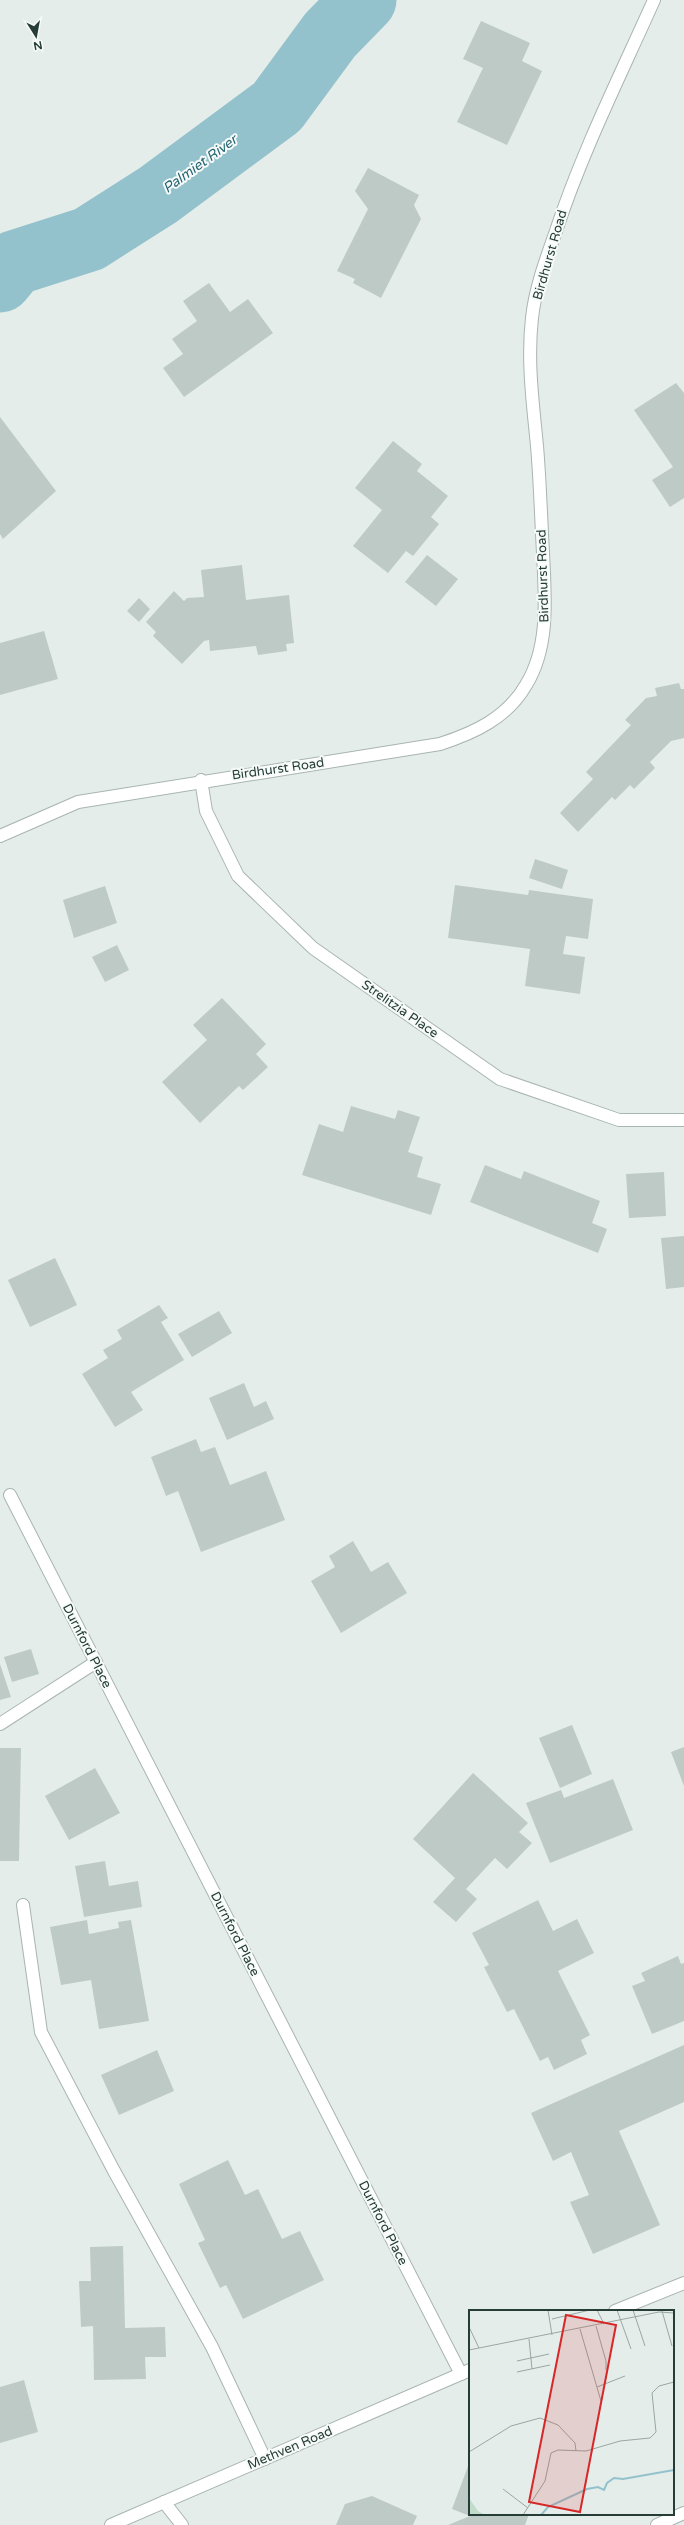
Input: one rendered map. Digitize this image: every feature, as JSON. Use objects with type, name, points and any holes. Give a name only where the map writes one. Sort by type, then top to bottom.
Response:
[{"type":"street","name":"Birdhurst Road","points":[[0,836],[78,802],[201,780],[440,744],[467,735],[490,723],[510,706],[527,685],[545,630],[538,449],[530,364],[532,317],[546,258],[572,183],[654,0]]},
{"type":"street","name":"Strelitzia Place","points":[[201,780],[206,811],[238,876],[313,948],[500,1079],[619,1120],[684,1120]]},
{"type":"street","name":"Durnford Place","points":[[10,1495],[465,2372]]},
{"type":"street","points":[[0,1724],[96,1662]]},
{"type":"street","points":[[23,1905],[41,2032],[114,2171],[212,2347],[264,2459]]},
{"type":"street","points":[[617,2310],[684,2283]]},
{"type":"street","name":"Methven Road","points":[[111,2525],[465,2372]]},
{"type":"street","points":[[164,2502],[182,2525]]},
{"type":"street","points":[[657,2525],[684,2513]]},
{"type":"building","points":[[481,21],[530,43],[522,61],[542,71],[507,145],[457,122],[483,68],[463,59]]},
{"type":"building","points":[[368,168],[419,195],[414,205],[421,219],[381,298],[353,283],[355,279],[337,271],[368,209],[355,191]]},
{"type":"building","points":[[209,283],[230,312],[248,299],[273,333],[184,397],[163,368],[183,354],[172,339],[197,321],[183,301]]},
{"type":"building","points":[[676,383],[684,393],[684,498],[670,507],[652,480],[673,467],[634,410]]},
{"type":"building","points":[[0,417],[56,491],[3,539],[0,534]]},
{"type":"building","points":[[393,441],[422,464],[417,471],[448,496],[431,517],[439,524],[413,556],[406,551],[388,573],[353,546],[382,510],[355,488]]},
{"type":"building","points":[[427,555],[458,579],[436,606],[405,582]]},
{"type":"building","points":[[242,565],[246,600],[289,595],[294,643],[286,644],[287,651],[258,655],[256,646],[210,651],[209,640],[204,641],[182,664],[153,636],[156,632],[146,622],[174,591],[184,601],[187,598],[204,597],[201,570]]},
{"type":"building","points":[[139,598],[150,609],[139,622],[127,611]]},
{"type":"building","points":[[44,631],[58,679],[0,695],[0,643]]},
{"type":"building","points":[[679,683],[681,689],[684,689],[684,738],[671,741],[650,762],[655,768],[634,789],[630,785],[615,800],[612,797],[578,832],[560,813],[593,779],[586,772],[631,725],[625,720],[646,698],[657,696],[655,688]]},
{"type":"building","points":[[535,859],[568,870],[562,889],[529,878]]},
{"type":"building","points":[[455,885],[528,895],[529,890],[593,899],[588,939],[566,936],[563,954],[585,957],[580,994],[525,986],[530,949],[448,938]]},
{"type":"building","points":[[105,886],[117,923],[74,938],[63,900]]},
{"type":"building","points":[[117,945],[129,970],[105,982],[92,957]]},
{"type":"building","points":[[222,998],[266,1044],[256,1054],[268,1067],[243,1090],[239,1086],[200,1123],[162,1082],[207,1040],[193,1025]]},
{"type":"building","points":[[351,1106],[395,1119],[398,1110],[420,1117],[408,1152],[423,1157],[417,1177],[441,1184],[431,1215],[302,1175],[319,1124],[343,1132]]},
{"type":"building","points":[[485,1165],[521,1179],[524,1171],[600,1201],[592,1223],[607,1229],[598,1253],[470,1202]]},
{"type":"building","points":[[664,1172],[666,1216],[629,1218],[626,1174]]},
{"type":"building","points":[[684,1236],[684,1287],[666,1289],[661,1238]]},
{"type":"building","points":[[55,1258],[77,1305],[30,1327],[8,1280]]},
{"type":"building","points":[[159,1305],[168,1318],[161,1322],[184,1360],[131,1392],[143,1410],[115,1427],[82,1374],[108,1358],[103,1350],[122,1339],[117,1330]]},
{"type":"building","points":[[219,1311],[232,1333],[192,1357],[178,1334]]},
{"type":"building","points":[[244,1383],[254,1407],[266,1401],[274,1419],[227,1440],[209,1398]]},
{"type":"building","points":[[196,1439],[201,1452],[215,1447],[230,1485],[266,1471],[285,1520],[201,1552],[178,1491],[166,1496],[151,1457]]},
{"type":"building","points":[[353,1541],[371,1572],[388,1562],[407,1593],[341,1633],[311,1581],[335,1567],[329,1556]]},
{"type":"building","points":[[31,1649],[39,1674],[12,1682],[4,1657]]},
{"type":"building","points":[[0,1664],[11,1697],[0,1700]]},
{"type":"building","points":[[572,1725],[592,1774],[560,1788],[539,1738]]},
{"type":"building","points":[[684,1747],[684,1786],[671,1752]]},
{"type":"building","points":[[0,1748],[21,1748],[19,1861],[0,1861]]},
{"type":"building","points":[[95,1768],[120,1813],[69,1840],[45,1796]]},
{"type":"building","points":[[473,1773],[528,1823],[519,1832],[532,1843],[507,1869],[495,1858],[466,1889],[477,1899],[456,1922],[433,1902],[455,1878],[413,1839]]},
{"type":"building","points":[[613,1779],[633,1830],[550,1863],[526,1803],[561,1790],[564,1798]]},
{"type":"building","points":[[105,1861],[109,1886],[138,1881],[142,1907],[84,1917],[75,1866]]},
{"type":"building","points":[[538,1900],[553,1931],[577,1919],[594,1953],[558,1971],[590,2035],[581,2040],[587,2054],[554,2070],[548,2057],[540,2061],[514,2009],[507,2012],[484,1967],[489,1965],[472,1933]]},
{"type":"building","points":[[87,1920],[89,1934],[119,1928],[118,1922],[131,1920],[149,2021],[99,2029],[91,1980],[61,1985],[50,1927]]},
{"type":"building","points":[[678,1956],[681,1964],[684,1963],[684,2021],[652,2034],[632,1986],[645,1981],[641,1973]]},
{"type":"building","points":[[684,2045],[684,2102],[619,2131],[660,2225],[593,2254],[570,2202],[589,2195],[571,2152],[553,2161],[531,2113]]},
{"type":"building","points":[[157,2050],[174,2091],[119,2115],[101,2075]]},
{"type":"building","points":[[228,2160],[245,2195],[258,2189],[282,2239],[300,2231],[324,2280],[243,2319],[226,2285],[220,2288],[198,2243],[205,2240],[179,2184]]},
{"type":"building","points":[[123,2246],[125,2328],[165,2327],[166,2357],[145,2357],[146,2379],[94,2380],[93,2326],[81,2327],[79,2281],[91,2281],[90,2247]]},
{"type":"building","points":[[24,2380],[38,2432],[0,2443],[0,2387]]},
{"type":"building","points":[[469,2464],[469,2515],[529,2515],[525,2525],[448,2525],[470,2516],[452,2509]]},
{"type":"building","points":[[372,2496],[417,2516],[413,2525],[336,2525],[345,2504]]},
{"type":"waterway","name":"Palmiet River","points":[[0,280],[14,263],[89,239],[158,195],[277,107],[330,35],[364,0]]}]
